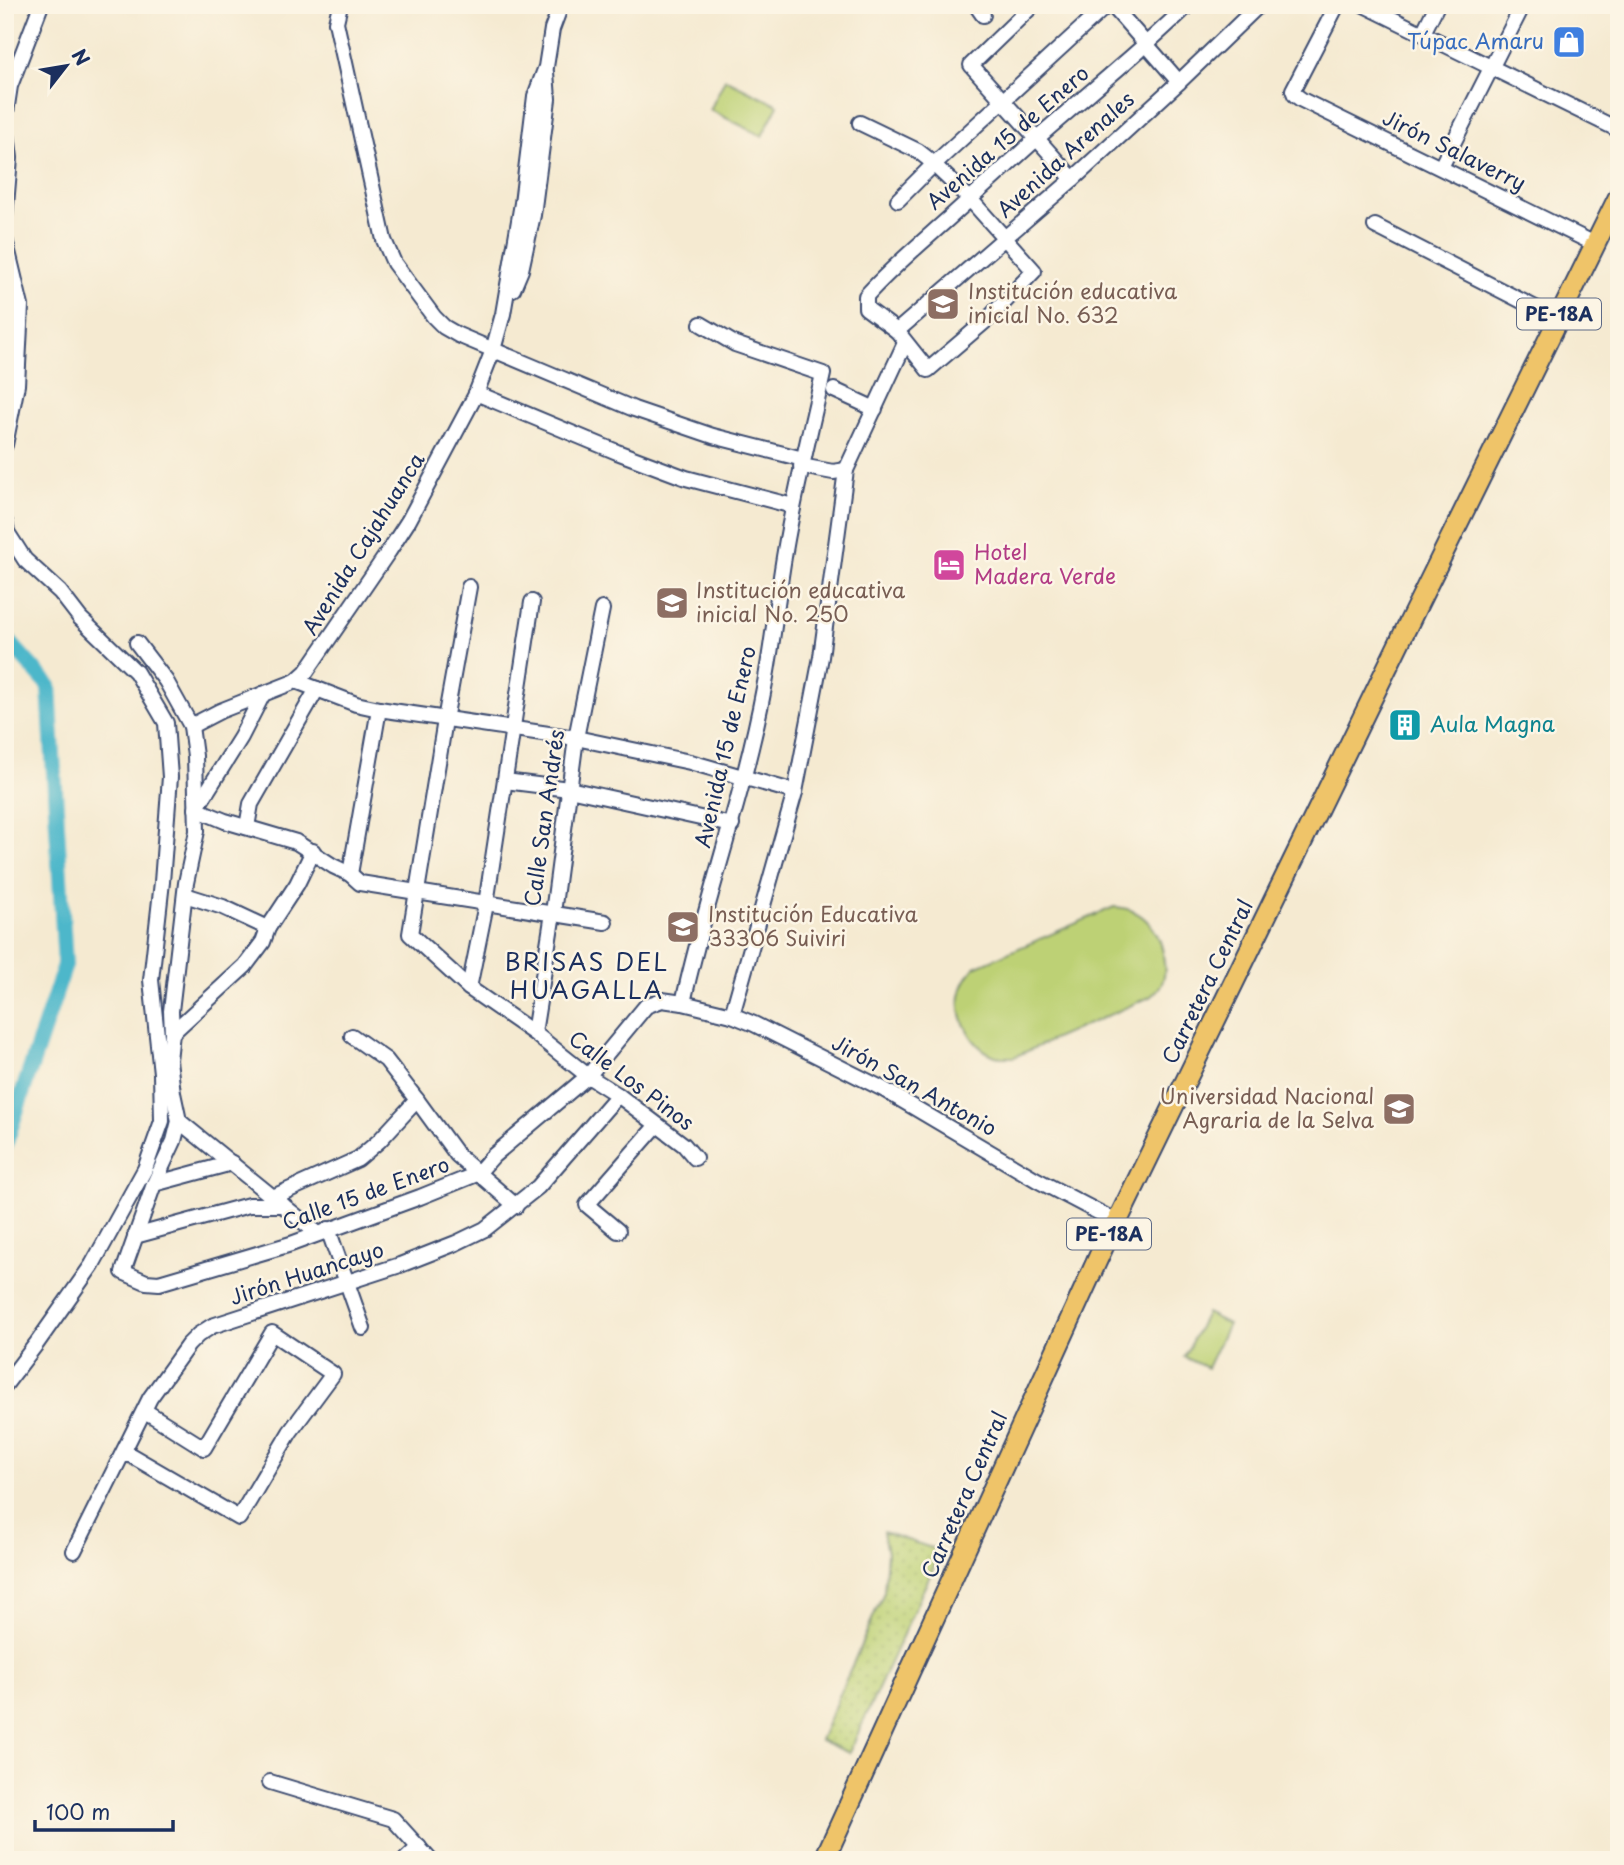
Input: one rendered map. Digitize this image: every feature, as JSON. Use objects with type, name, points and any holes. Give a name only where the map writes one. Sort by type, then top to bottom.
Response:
[{"type":"highway","name":"PE-18A","points":[[1557,319],[1619,196]]},
{"type":"highway","name":"Carretera Central","points":[[824,1860],[1110,1232],[1557,319]]},
{"type":"street","points":[[5,217],[10,158],[5,119],[10,86],[41,5]]},
{"type":"street","points":[[340,5],[336,22],[380,228],[388,252],[401,273],[439,322],[458,335],[634,409],[833,472],[846,470]]},
{"type":"street","name":"Avenida Cajahuanca","points":[[190,723],[296,681],[306,672],[396,541],[425,492],[476,393],[494,350],[503,314],[522,203],[536,96],[546,67],[552,29],[561,5]]},
{"type":"street","points":[[1033,5],[971,65],[1073,179]]},
{"type":"street","points":[[898,200],[1002,100],[1110,5],[1179,82]]},
{"type":"street","name":"Avenida 15 de Enero","points":[[901,337],[866,309],[866,296],[882,278],[1036,139],[1147,45],[1188,5]]},
{"type":"street","name":"Avenida Arenales","points":[[901,337],[1004,238],[1073,179],[1259,5]]},
{"type":"street","name":"Jirón Salaverry","points":[[1337,5],[1293,90],[1295,94],[1302,100],[1595,244]]},
{"type":"street","points":[[1364,5],[1619,130]]},
{"type":"street","points":[[1423,33],[1437,5]]},
{"type":"street","points":[[1441,167],[1523,5]]},
{"type":"street","points":[[860,123],[912,148],[933,165],[970,199],[1034,271],[989,318],[928,370],[901,337]]},
{"type":"street","points":[[1375,226],[1557,319]]},
{"type":"street","points":[[5,239],[21,306],[17,385],[5,445]]},
{"type":"street","name":"Avenida 15 de Enero","points":[[683,1003],[694,951],[732,825],[764,689],[793,506],[824,374],[734,344],[701,324]]},
{"type":"street","points":[[732,1015],[795,792],[821,657],[846,470],[875,409],[901,337]]},
{"type":"street","points":[[834,390],[875,409]]},
{"type":"street","points":[[476,393],[686,478],[793,506]]},
{"type":"street","points":[[5,522],[7,532],[25,560],[60,592],[80,618],[136,672],[166,723],[170,777],[151,981],[161,1073],[162,1121],[145,1169],[93,1265],[5,1385]]},
{"type":"street","points":[[416,893],[469,587]]},
{"type":"street","points":[[469,988],[486,904],[532,602]]},
{"type":"street","name":"Calle San Andrés","points":[[534,1033],[576,738],[602,609]]},
{"type":"street","points":[[135,1236],[154,1184],[174,1141],[179,1121],[169,1060],[171,1011],[185,895],[197,831],[195,756],[190,723],[166,681],[137,643]]},
{"type":"street","points":[[296,681],[356,704],[445,720],[576,738],[690,762],[795,792]]},
{"type":"street","points":[[247,827],[251,804],[317,688]]},
{"type":"street","points":[[196,809],[241,737],[263,694]]},
{"type":"street","points":[[154,702],[190,723]]},
{"type":"street","points":[[350,874],[379,709]]},
{"type":"street","points":[[505,781],[569,789],[732,825]]},
{"type":"street","points":[[196,809],[296,842],[350,874],[360,883],[605,922]]},
{"type":"street","points":[[172,1033],[245,966],[263,942],[268,928],[297,884],[313,852]]},
{"type":"street","name":"Calle Los Pinos","points":[[416,893],[410,934],[469,988],[618,1095],[684,1146],[695,1158]]},
{"type":"street","points":[[185,895],[223,907],[268,928]]},
{"type":"street","name":"Calle 15 de Enero","points":[[135,1236],[123,1272],[146,1282],[159,1283],[291,1244],[477,1174],[493,1156],[588,1076],[643,1008],[662,1000],[683,1003]]},
{"type":"street","name":"Jirón San Antonio","points":[[683,1003],[732,1015],[754,1024],[883,1089],[1037,1180],[1117,1222]]},
{"type":"street","points":[[352,1036],[386,1060],[457,1155],[516,1206]]},
{"type":"street","name":"Jirón Huancayo","points":[[74,1551],[150,1398],[198,1335],[212,1326],[400,1265],[485,1229],[538,1187],[618,1095]]},
{"type":"street","points":[[135,1236],[249,1205],[278,1201],[358,1158],[379,1141],[417,1100]]},
{"type":"street","points":[[179,1121],[278,1201],[323,1231],[363,1328]]},
{"type":"street","points":[[618,1231],[587,1205],[657,1125]]},
{"type":"street","points":[[154,1184],[232,1163]]},
{"type":"street","points":[[125,1452],[239,1518],[290,1432],[333,1374],[272,1333],[204,1448],[145,1411]]},
{"type":"street","points":[[270,1782],[393,1819],[430,1860]]},
{"type":"street","points":[[405,1860],[419,1847]]},
{"type":"green space","points":[[725,79],[778,105],[762,136],[710,110]]},
{"type":"green space","points":[[1114,907],[1135,912],[1156,933],[1163,952],[1165,969],[1162,983],[1156,991],[1150,997],[1014,1057],[995,1056],[979,1046],[968,1031],[960,1005],[962,988],[975,967]]},
{"type":"green space","points":[[1206,1313],[1228,1324],[1207,1368],[1184,1357]]},
{"type":"green space","points":[[883,1532],[941,1551],[849,1753],[820,1740],[884,1592],[887,1553]]},
{"type":"waterway","points":[[5,637],[49,686],[65,965],[5,1145]]},
{"type":"place","name":"Túpac Amaru","points":[[1569,42]]},
{"type":"place","name":"Institución educativa inicial No. 632","points":[[943,304]]},
{"type":"place","name":"Hotel Madera Verde","points":[[949,565]]},
{"type":"place","name":"Institución educativa inicial No. 250","points":[[672,603]]},
{"type":"place","name":"Aula Magna","points":[[1405,725]]},
{"type":"place","name":"Institución Educativa 33306 Suiviri","points":[[683,927]]},
{"type":"place","name":"Universidad Nacional Agraria de la Selva","points":[[1399,1109]]},
{"type":"district","name":"BRISAS DEL HUAGALLA","points":[[587,977]]}]
